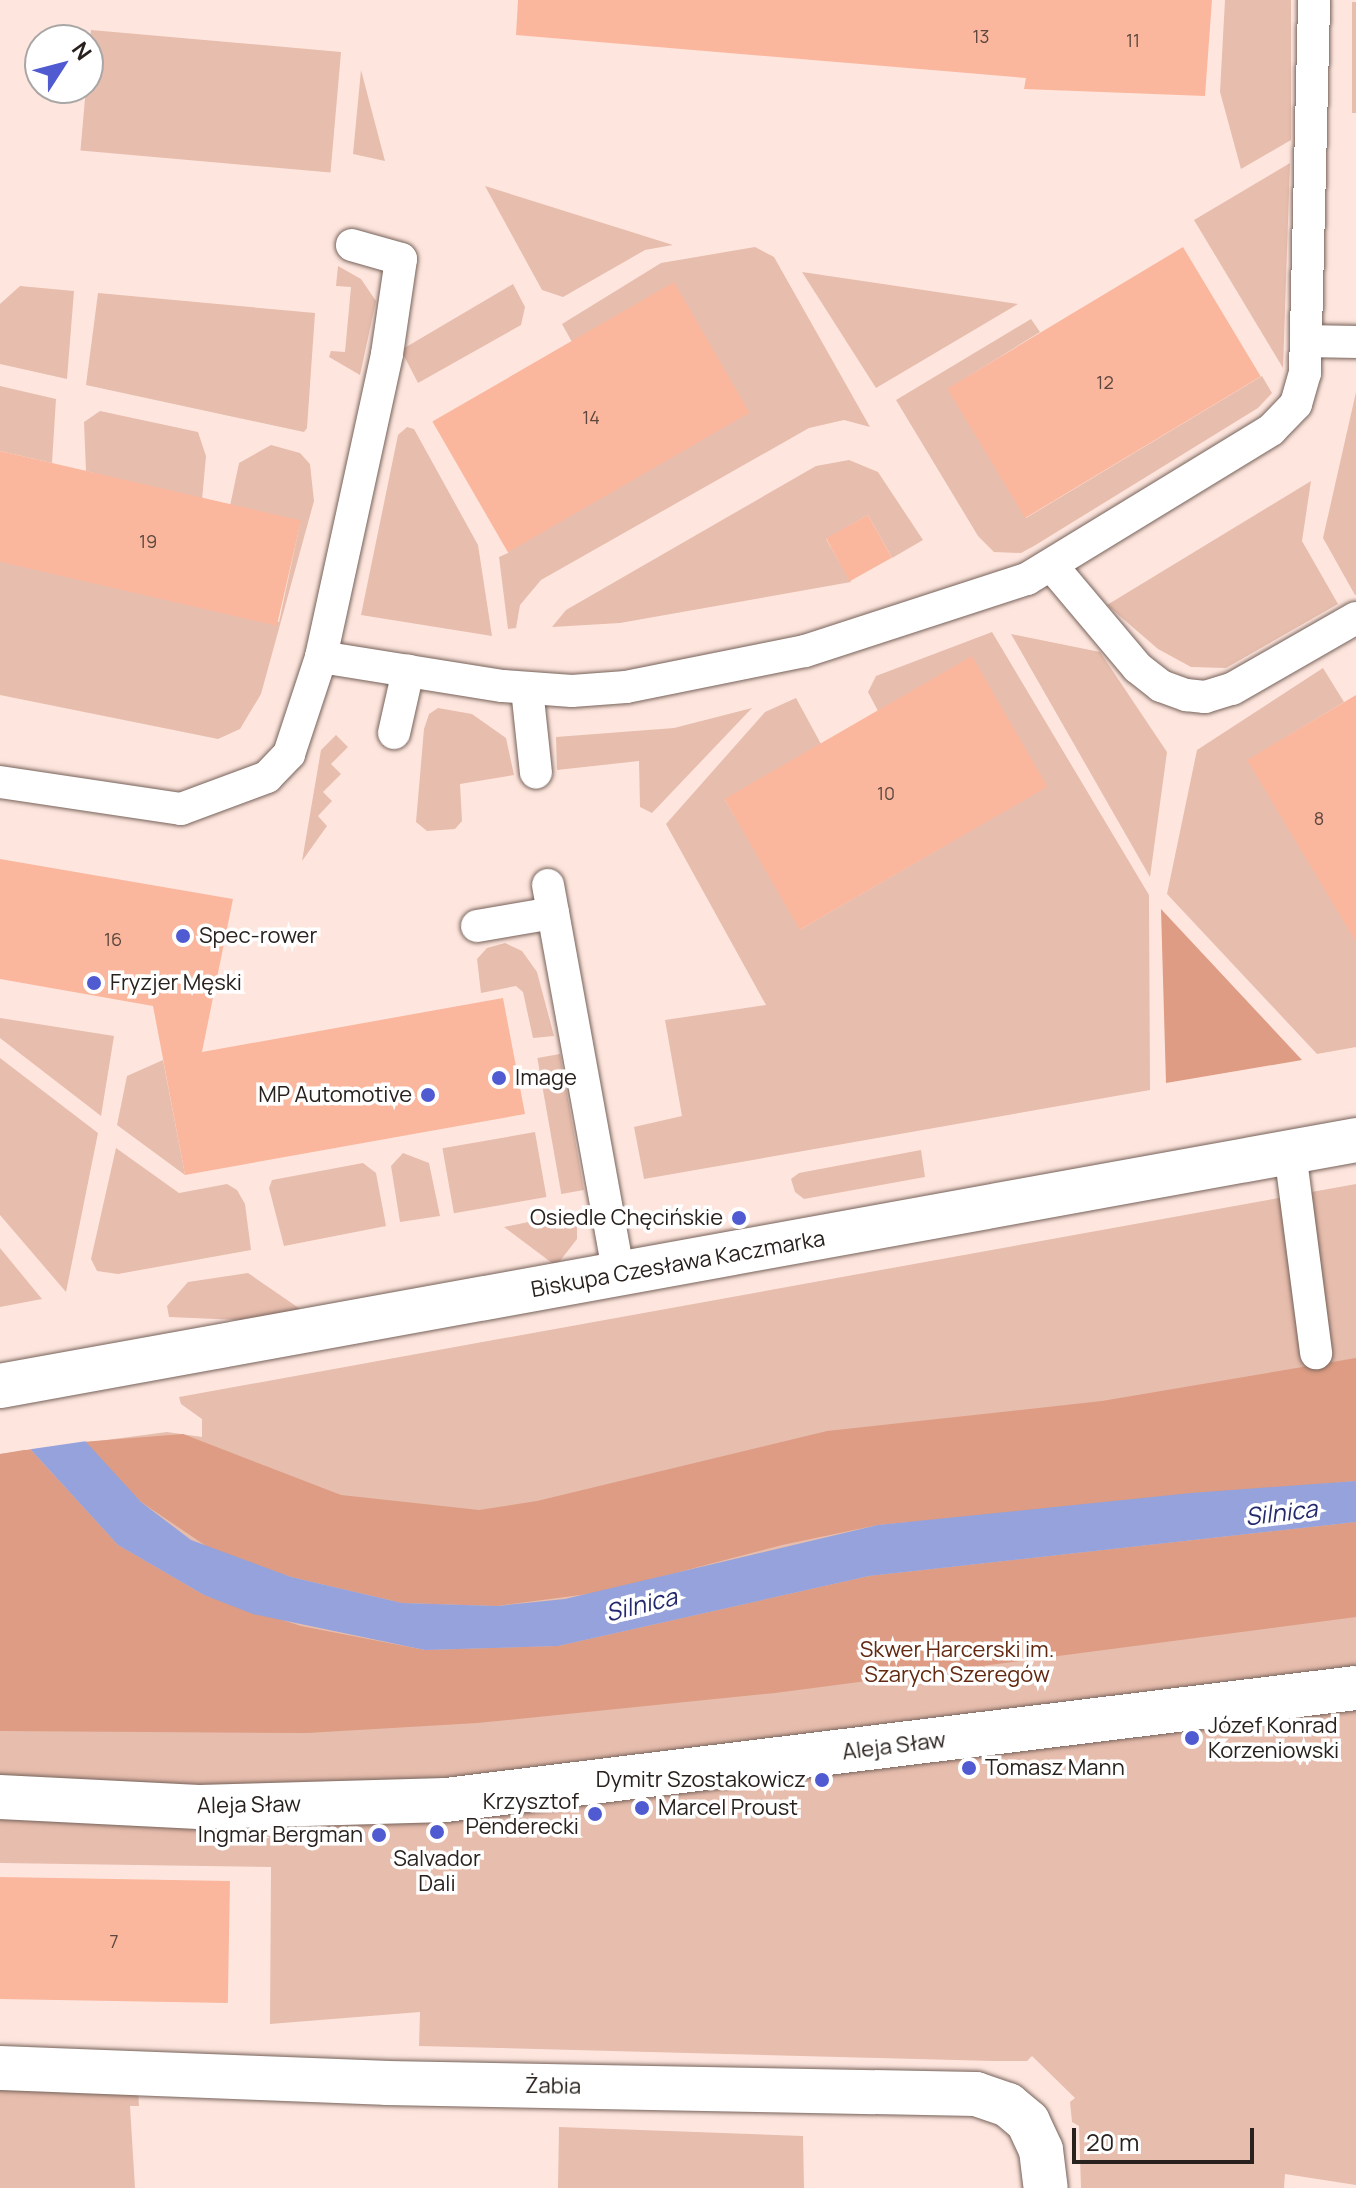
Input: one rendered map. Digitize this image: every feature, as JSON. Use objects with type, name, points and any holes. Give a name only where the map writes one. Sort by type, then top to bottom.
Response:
[{"type":"street","name":"Biskupa Czesława Kaczmarka","points":[[0,1386],[1356,1140]]},
{"type":"street","name":"Aleja Sław","points":[[0,1797],[199,1807],[446,1800],[1356,1688]]},
{"type":"street","name":"Żabia","points":[[0,2068],[387,2083],[976,2094],[1008,2105],[1028,2122],[1041,2150],[1046,2188]]},
{"type":"lane","points":[[321,657],[527,689],[626,687],[805,651],[996,591],[1052,566],[1280,424],[1301,391],[1306,341],[1314,0]]},
{"type":"lane","points":[[0,782],[156,808],[197,805],[267,777],[284,762],[298,737],[321,657],[387,354],[401,259],[352,245]]},
{"type":"lane","points":[[1306,341],[1356,342]]},
{"type":"lane","points":[[1052,566],[1138,668],[1161,686],[1186,695],[1205,697],[1232,689],[1356,618]]},
{"type":"lane","points":[[394,733],[408,671]]},
{"type":"lane","points":[[527,689],[536,773]]},
{"type":"lane","points":[[477,926],[551,899],[619,1276]]},
{"type":"lane","points":[[1290,1152],[1316,1353]]},
{"type":"green space","points":[[1225,0],[1291,0],[1291,140],[1241,169],[1220,92]]},
{"type":"green space","points":[[1352,2],[1356,2],[1356,113],[1352,113]]},
{"type":"green space","points":[[104,31],[341,52],[330,172],[80,151],[85,104],[104,104]]},
{"type":"green space","points":[[361,70],[385,161],[353,154]]},
{"type":"green space","points":[[1290,163],[1283,368],[1194,220]]},
{"type":"green space","points":[[485,186],[673,245],[645,250],[563,297],[542,290]]},
{"type":"green space","points":[[755,247],[774,257],[870,427],[844,420],[809,428],[541,580],[520,605],[516,628],[508,629],[499,557],[508,553],[572,342],[562,324],[661,263]]},
{"type":"green space","points":[[338,266],[361,279],[376,301],[360,375],[329,357],[331,351],[345,352],[351,287],[336,286]]},
{"type":"green space","points":[[802,272],[1018,304],[876,388]]},
{"type":"green space","points":[[513,284],[525,307],[521,325],[418,383],[401,350]]},
{"type":"green space","points":[[20,286],[74,291],[67,379],[0,364],[0,304]]},
{"type":"green space","points":[[98,293],[315,313],[307,428],[304,432],[86,385]]},
{"type":"green space","points":[[1031,319],[1040,332],[948,389],[1026,518],[1262,376],[1272,393],[1258,408],[1034,546],[1021,553],[994,552],[978,536],[896,400]]},
{"type":"green space","points":[[0,386],[56,399],[52,463],[0,451]]},
{"type":"green space","points":[[1356,392],[1356,595],[1355,595],[1323,538]]},
{"type":"green space","points":[[100,411],[198,432],[206,456],[202,500],[86,471],[84,422]]},
{"type":"green space","points":[[407,427],[414,429],[478,545],[492,636],[361,615],[398,435]]},
{"type":"green space","points":[[271,445],[300,453],[310,464],[314,501],[261,694],[240,729],[218,739],[0,695],[0,559],[279,622],[300,524],[230,506],[239,463]]},
{"type":"green space","points":[[849,460],[878,472],[923,540],[892,558],[868,515],[826,539],[851,582],[620,623],[552,627],[566,610],[816,466]]},
{"type":"green space","points":[[1311,481],[1302,541],[1338,604],[1226,668],[1191,667],[1158,649],[1107,605]]},
{"type":"green space","points":[[992,632],[1149,895],[1150,1090],[644,1179],[634,1127],[682,1116],[665,1020],[766,1005],[666,824],[765,712],[796,698],[821,744],[725,800],[801,929],[1046,787],[972,657],[878,711],[868,692],[876,676]]},
{"type":"green space","points":[[1011,634],[1100,652],[1167,752],[1150,877]]},
{"type":"green space","points":[[1323,668],[1344,702],[1248,760],[1327,893],[1356,876],[1356,1047],[1317,1054],[1167,894],[1197,750]]},
{"type":"green space","points":[[438,708],[472,714],[506,738],[514,775],[460,784],[462,821],[455,829],[427,831],[416,822],[424,729],[429,714]]},
{"type":"green space","points":[[752,708],[652,813],[640,807],[639,761],[557,770],[556,737],[674,728]]},
{"type":"green space","points":[[336,735],[348,747],[331,764],[341,774],[323,792],[332,801],[318,816],[327,826],[302,861],[321,750]]},
{"type":"green space","points":[[1161,909],[1302,1060],[1166,1083]]},
{"type":"green space","points":[[505,943],[522,951],[537,972],[554,1036],[533,1038],[523,992],[516,986],[481,993],[477,959],[487,948]]},
{"type":"green space","points":[[0,1018],[114,1036],[101,1116],[0,1038]]},
{"type":"green space","points":[[560,1054],[584,1190],[561,1194],[537,1058]]},
{"type":"green space","points":[[0,1058],[98,1133],[66,1292],[0,1215]]},
{"type":"green space","points":[[163,1060],[185,1175],[117,1125],[127,1076]]},
{"type":"green space","points":[[535,1132],[546,1197],[454,1213],[442,1148]]},
{"type":"green space","points":[[116,1148],[179,1193],[227,1184],[237,1190],[245,1204],[251,1250],[118,1274],[97,1271],[91,1259]]},
{"type":"green space","points":[[921,1150],[925,1177],[804,1199],[795,1192],[791,1179],[799,1173]]},
{"type":"green space","points":[[403,1153],[429,1163],[440,1216],[400,1222],[391,1166]]},
{"type":"green space","points":[[363,1163],[376,1173],[386,1226],[284,1246],[269,1188],[272,1180]]},
{"type":"green space","name":"Skwer Harcerski im. Szarych Szeregów","points":[[1356,1184],[1356,2185],[1285,2174],[1284,2188],[1081,2188],[1079,2126],[1072,2122],[1070,2102],[1075,2098],[1032,2056],[1027,2061],[994,2061],[419,2046],[420,2012],[270,2024],[271,1867],[0,1863],[0,1454],[167,1432],[202,1437],[202,1419],[181,1404],[179,1397]]},
{"type":"green space","points":[[577,1212],[577,1239],[556,1266],[504,1227]]},
{"type":"green space","points":[[0,1248],[42,1299],[0,1307]]},
{"type":"green space","points":[[248,1273],[309,1315],[240,1320],[169,1317],[167,1306],[188,1282]]},
{"type":"green space","points":[[1356,1358],[1356,1481],[878,1525],[782,1545],[603,1592],[497,1606],[402,1603],[291,1577],[215,1552],[141,1502],[82,1442],[183,1434],[341,1495],[479,1510],[537,1501],[827,1431],[1102,1401]]},
{"type":"green space","points":[[30,1449],[118,1545],[204,1595],[301,1626],[425,1650],[558,1646],[869,1576],[1356,1522],[1356,1617],[775,1693],[477,1723],[307,1733],[0,1731],[0,1454]]},
{"type":"green space","points":[[0,2086],[138,2091],[139,2106],[130,2106],[135,2188],[0,2188]]},
{"type":"green space","points":[[559,2127],[803,2136],[804,2188],[558,2188]]},
{"type":"water","name":"Silnica","points":[[0,1348],[141,1502],[191,1540],[291,1577],[402,1603],[497,1606],[565,1599],[878,1525],[1191,1493],[1356,1481],[1356,1522],[869,1576],[558,1646],[425,1650],[253,1614],[204,1595],[118,1545],[0,1416]]},
{"type":"pier","points":[[0,1344],[87,1441],[25,1450],[0,1422]]},
{"type":"building","points":[[518,0],[1212,0],[1205,96],[1024,89],[1026,78],[516,35]]},
{"type":"building","points":[[1183,247],[1261,376],[1025,518],[947,389]]},
{"type":"building","points":[[674,282],[750,413],[508,552],[432,422]]},
{"type":"building","points":[[0,451],[301,521],[277,626],[0,562]]},
{"type":"building","points":[[868,515],[892,558],[850,581],[826,538]]},
{"type":"building","points":[[972,656],[1048,787],[800,930],[724,799]]},
{"type":"building","points":[[1356,695],[1356,942],[1247,760]]},
{"type":"building","points":[[0,859],[233,899],[202,1052],[503,998],[525,1114],[185,1175],[153,1006],[0,979]]},
{"type":"building","points":[[0,1877],[230,1881],[228,2003],[0,1999]]},
{"type":"place","name":"Spec-rower","points":[[183,936]]},
{"type":"place","name":"Fryzjer Męski","points":[[94,983]]},
{"type":"place","name":"Image","points":[[499,1078]]},
{"type":"place","name":"MP Automotive","points":[[428,1095]]},
{"type":"place","name":"Osiedle Chęcińskie","points":[[739,1218]]},
{"type":"place","name":"Józef Konrad Korzeniowski","points":[[1192,1738]]},
{"type":"place","name":"Tomasz Mann","points":[[969,1768]]},
{"type":"place","name":"Dymitr Szostakowicz","points":[[822,1780]]},
{"type":"place","name":"Marcel Proust","points":[[642,1808]]},
{"type":"place","name":"Krzysztof Penderecki","points":[[595,1814]]},
{"type":"place","name":"Salvador Dali","points":[[437,1832]]},
{"type":"place","name":"Ingmar Bergman","points":[[379,1835]]}]
